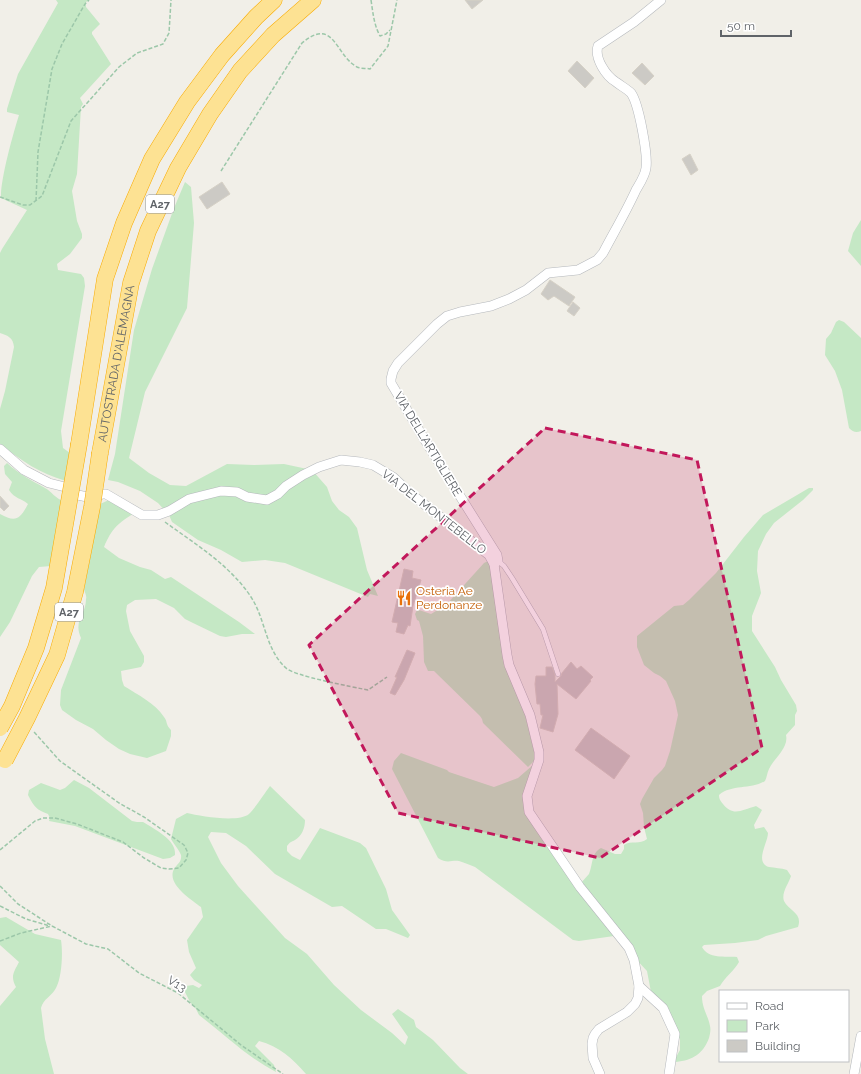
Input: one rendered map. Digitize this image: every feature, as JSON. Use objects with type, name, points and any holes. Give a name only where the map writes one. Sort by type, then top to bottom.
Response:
[{"type":"highway","name":"AUTOSTRADA D'ALEMAGNA","points":[[0,728],[12,706],[36,648],[54,588],[79,444],[105,279],[124,223],[152,159],[187,102],[222,55],[256,17],[274,0]]},
{"type":"highway","name":"AUTOSTRADA D'ALEMAGNA","points":[[2,764],[27,718],[57,654],[75,592],[92,507],[100,453],[131,283],[148,231],[178,168],[210,114],[240,71],[273,35],[313,0]]},
{"type":"street","name":"VIA DELL'ARTIGLIERE","points":[[496,563],[497,555],[423,437],[392,383],[391,379],[393,371],[404,357],[447,316],[485,308],[500,303],[522,293],[548,272],[578,270],[597,260],[604,253],[645,173],[646,154],[640,123],[631,94],[614,82],[608,74],[597,56],[597,48],[646,13],[661,0]]},
{"type":"street","points":[[0,449],[24,470],[49,483],[65,487],[73,494],[92,498],[106,494],[142,515],[158,515]]},
{"type":"street","name":"VIA DEL MONTEBELLO","points":[[158,515],[169,511],[189,499],[221,491],[237,492],[247,497],[267,500],[278,494],[286,486],[303,475],[319,467],[341,460],[360,462],[373,465],[393,477],[411,494],[489,555],[496,563]]},
{"type":"street","points":[[496,563],[507,655],[530,715],[539,752],[539,760],[526,796],[528,807],[533,818],[580,887],[629,948],[634,960],[639,986],[638,998],[631,1009],[606,1024],[595,1034],[592,1044],[593,1058],[600,1074]]},
{"type":"street","points":[[639,986],[663,1008],[675,1034],[669,1074]]},
{"type":"street","points":[[854,1074],[861,1036]]},
{"type":"lane","points":[[496,563],[512,578],[543,629],[558,674]]},
{"type":"path","points":[[36,201],[38,152],[52,69],[62,44],[89,0]]},
{"type":"path","points":[[0,197],[23,205],[30,205],[42,196],[71,121],[119,67],[137,53],[162,44],[169,33],[171,0]]},
{"type":"path","points":[[371,0],[374,19],[380,36],[386,34],[391,29]]},
{"type":"path","points":[[221,171],[302,43],[311,36],[322,33],[327,35],[351,62],[359,68],[370,69],[388,46],[397,0]]},
{"type":"path","points":[[158,515],[162,520],[206,551],[237,578],[252,598],[261,614],[267,639],[278,658],[286,668],[298,673],[368,690],[387,677]]},
{"type":"path","points":[[0,850],[35,821],[43,818],[55,818],[77,824],[123,842],[144,858],[161,868],[179,868],[186,860],[188,853],[184,845],[144,817],[119,803],[60,761],[33,731]]},
{"type":"path","points":[[0,886],[18,904],[52,926]]},
{"type":"path","points":[[0,906],[26,918],[52,926]]},
{"type":"path","points":[[0,940],[21,933],[52,926]]},
{"type":"path","name":"V13","points":[[52,926],[86,944],[108,949],[138,973],[178,993],[241,1045],[283,1074]]},
{"type":"highlighted area","points":[[545,428],[697,460],[762,748],[600,858],[398,813],[309,645]]},
{"type":"green space","points":[[56,0],[89,0],[86,2],[86,7],[100,24],[92,32],[92,34],[111,64],[80,98],[83,104],[81,107],[77,174],[72,191],[77,221],[82,238],[70,254],[57,264],[58,270],[81,274],[84,278],[85,286],[61,431],[63,448],[70,453],[66,481],[31,466],[0,444],[0,409],[14,347],[8,336],[0,333],[0,253],[27,210],[1,198],[1,190],[10,145],[19,115],[7,112],[7,109],[18,74],[58,3]]},
{"type":"green space","points":[[185,182],[191,187],[194,223],[187,308],[145,392],[129,458],[149,473],[170,485],[186,486],[227,464],[284,464],[312,470],[327,487],[332,501],[339,510],[349,517],[357,528],[367,570],[378,596],[370,594],[368,597],[285,563],[265,560],[242,562],[221,550],[198,540],[172,522],[169,515],[158,503],[140,491],[118,482],[108,480],[115,454],[134,330],[152,269]]},
{"type":"green space","points":[[861,220],[861,266],[848,251],[853,233]]},
{"type":"green space","points":[[839,320],[844,322],[861,338],[861,431],[858,432],[849,428],[842,390],[835,371],[825,355],[826,339],[831,333],[836,322]]},
{"type":"green space","points":[[7,463],[21,474],[50,491],[63,501],[51,566],[39,567],[32,576],[10,622],[0,637],[0,514],[5,517],[14,519],[17,518],[28,504],[9,490],[12,482],[5,474],[4,466]]},
{"type":"green space","points":[[809,488],[813,488],[813,490],[774,523],[766,534],[758,551],[757,571],[761,593],[752,616],[752,631],[775,667],[796,705],[797,711],[795,715],[795,725],[786,735],[783,749],[771,765],[765,781],[760,784],[730,789],[719,795],[719,799],[730,810],[742,811],[756,806],[762,810],[754,825],[755,829],[764,827],[768,833],[762,857],[763,861],[765,865],[769,867],[787,870],[791,876],[784,891],[783,898],[786,904],[799,918],[798,927],[766,936],[758,940],[704,945],[702,947],[705,951],[713,955],[722,957],[737,957],[739,962],[720,986],[707,991],[702,996],[710,1029],[707,1044],[697,1055],[692,1058],[676,1062],[675,1059],[680,1050],[680,1039],[651,992],[647,971],[634,957],[580,884],[589,874],[595,853],[598,850],[601,848],[615,854],[621,854],[624,849],[624,845],[641,842],[647,839],[640,804],[654,778],[665,766],[670,751],[678,715],[675,701],[666,681],[644,665],[637,647],[637,636],[674,606],[683,605],[689,600],[716,573],[763,515]]},
{"type":"green space","points":[[109,500],[136,512],[116,526],[104,547],[119,558],[151,570],[165,579],[171,577],[255,634],[242,634],[226,637],[220,636],[185,619],[174,608],[156,599],[135,600],[127,605],[126,611],[130,631],[144,656],[144,662],[141,667],[121,671],[124,686],[156,708],[165,719],[171,730],[171,736],[166,751],[147,758],[130,754],[119,749],[93,729],[76,720],[62,710],[60,705],[61,690],[81,638],[78,627],[85,605],[86,597],[84,590],[100,504]]},
{"type":"green space","points":[[488,561],[493,569],[501,617],[536,759],[528,767],[483,723],[480,716],[434,671],[428,671],[424,662],[423,636],[419,621],[417,620],[415,614],[417,610],[431,614],[446,605],[484,563]]},
{"type":"green space","points":[[401,753],[449,772],[494,787],[518,778],[533,765],[526,812],[530,821],[614,936],[579,941],[573,940],[475,867],[459,861],[446,861],[438,858],[392,769],[394,761]]},
{"type":"green space","points":[[74,780],[89,788],[132,821],[143,822],[164,836],[172,844],[175,850],[175,855],[170,858],[163,859],[75,826],[49,821],[50,818],[48,814],[36,808],[28,795],[29,790],[41,783],[60,790],[65,788]]},
{"type":"green space","points":[[270,786],[305,820],[304,829],[297,838],[287,846],[287,851],[292,856],[300,860],[320,828],[360,843],[366,848],[386,889],[392,910],[410,935],[408,938],[386,929],[376,929],[342,906],[332,907],[275,874],[246,846],[226,833],[211,832],[208,837],[221,863],[238,886],[285,938],[307,954],[334,985],[361,1010],[392,1033],[405,1045],[408,1037],[392,1014],[398,1009],[414,1020],[416,1027],[433,1040],[460,1068],[468,1074],[306,1074],[285,1054],[273,1046],[259,1041],[255,1046],[274,1065],[276,1072],[245,1052],[199,1015],[190,1002],[184,990],[186,986],[193,985],[199,988],[202,985],[194,980],[190,975],[196,968],[189,952],[187,940],[203,917],[201,907],[181,891],[172,875],[181,857],[171,839],[176,819],[187,813],[219,818],[244,817],[252,811]]},
{"type":"green space","points":[[6,917],[35,934],[61,940],[62,964],[60,978],[54,991],[44,1002],[41,1008],[45,1039],[54,1074],[0,1074],[0,1006],[16,987],[13,977],[14,971],[19,962],[0,945],[0,918]]},
{"type":"building","points":[[465,0],[483,0],[472,9]]},
{"type":"building","points":[[577,61],[594,78],[585,88],[568,71]]},
{"type":"building","points":[[642,63],[654,76],[645,85],[632,73]]},
{"type":"building","points":[[690,154],[698,170],[691,175],[682,159]]},
{"type":"building","points":[[222,182],[230,194],[207,209],[199,197]]},
{"type":"building","points":[[550,280],[575,297],[569,306],[554,296],[548,300],[541,294]]},
{"type":"building","points":[[573,302],[580,308],[574,316],[567,311]]},
{"type":"building","points":[[0,496],[9,506],[4,511],[0,507]]},
{"type":"building","points":[[404,569],[413,571],[412,578],[421,580],[413,606],[410,626],[408,625],[404,634],[396,632],[398,623],[392,622]]},
{"type":"building","points":[[407,650],[415,653],[404,680],[395,695],[390,693],[397,677],[395,677]]},
{"type":"building","points":[[571,662],[577,669],[581,666],[593,677],[576,699],[557,684],[558,714],[553,732],[540,728],[543,715],[541,715],[540,704],[537,704],[535,684],[536,676],[546,676],[546,667],[552,667],[555,675],[555,682]]},
{"type":"building","points":[[591,728],[630,756],[614,779],[575,750]]},
{"type":"place","name":"Osteria Ae Perdonanze","points":[[404,598]]}]
